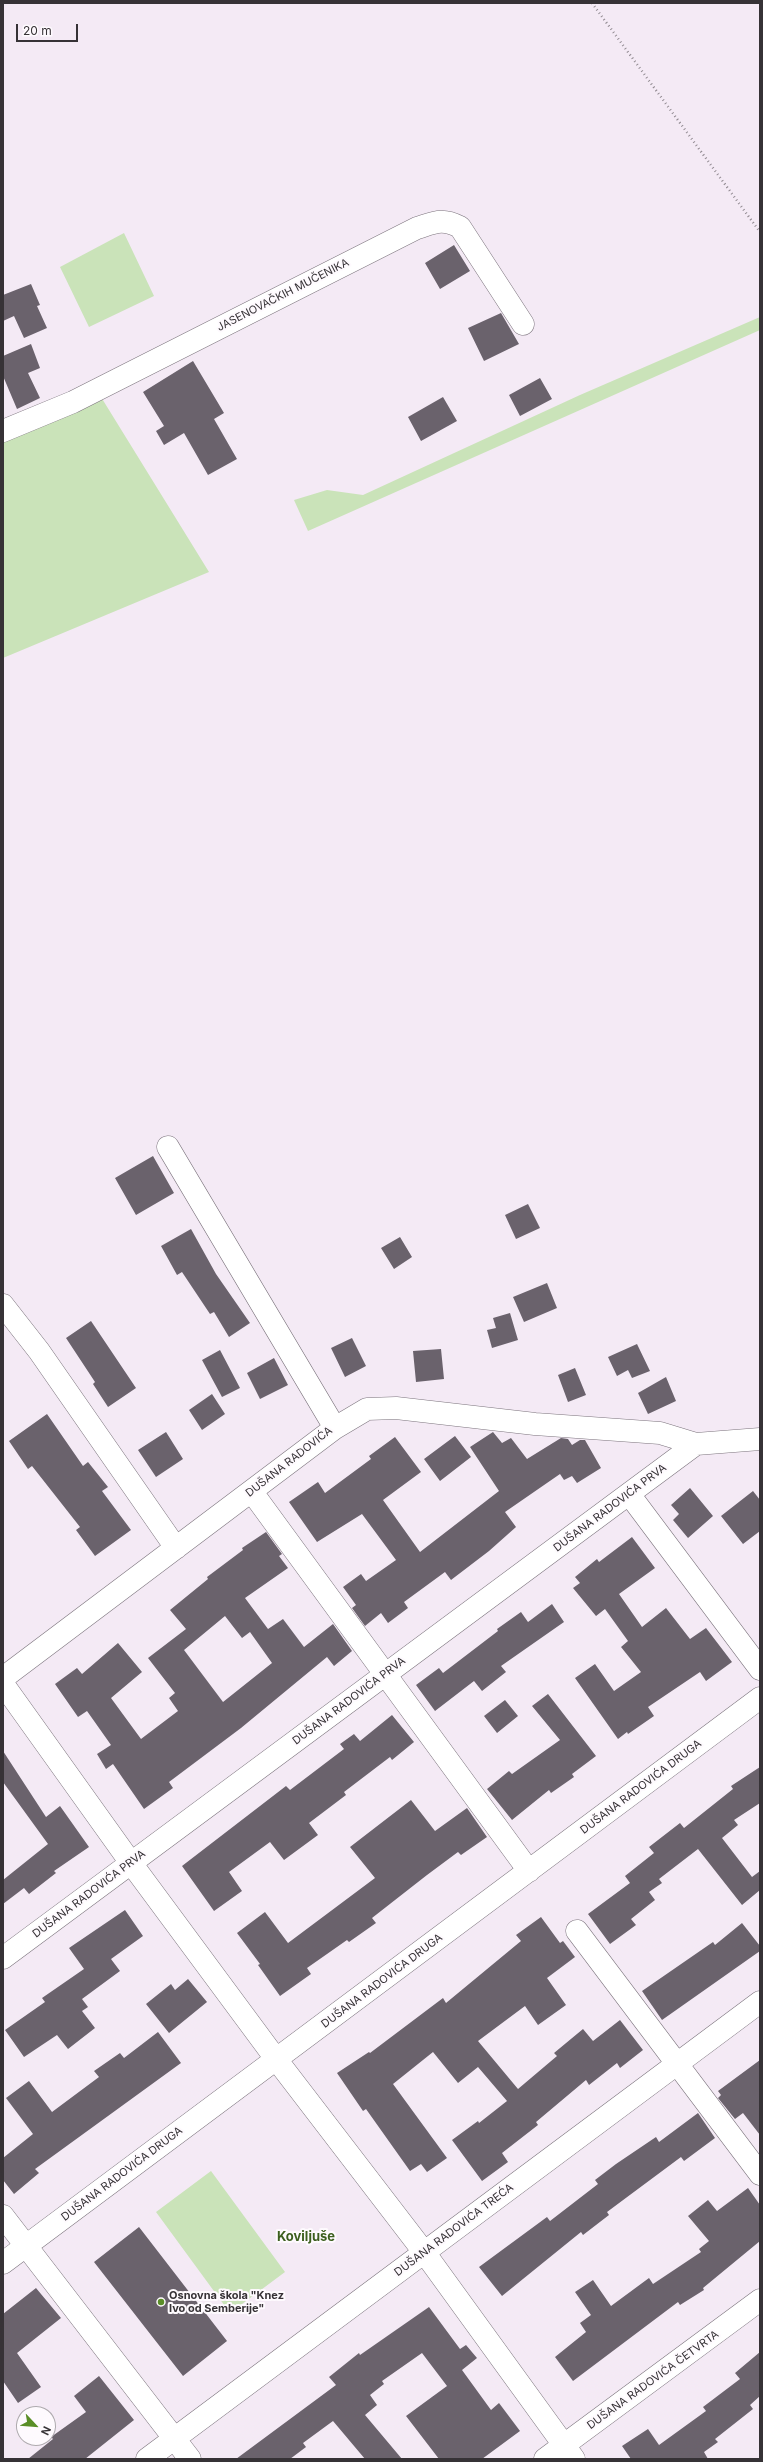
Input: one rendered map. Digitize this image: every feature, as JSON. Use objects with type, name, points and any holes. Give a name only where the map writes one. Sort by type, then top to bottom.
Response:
[{"type":"street","name":"JASENOVAČKIH MUČENIKA","points":[[3,431],[73,402],[410,231],[440,221],[447,221],[460,227],[523,324]]},
{"type":"street","name":"DUŠANA RADOVIĆA","points":[[3,1678],[335,1428],[168,1147]]},
{"type":"street","points":[[3,1305],[39,1351],[176,1548]]},
{"type":"street","points":[[335,1428],[367,1409],[396,1408],[535,1424],[660,1433],[696,1444],[760,1439]]},
{"type":"street","name":"DUŠANA RADOVIĆA PRVA","points":[[3,1958],[696,1444]]},
{"type":"street","points":[[252,1492],[384,1675],[529,1871]]},
{"type":"street","points":[[628,1494],[760,1669]]},
{"type":"street","points":[[3,1684],[131,1863],[276,2059],[424,2252],[569,2452]]},
{"type":"street","name":"DUŠANA RADOVIĆA DRUGA","points":[[3,2263],[760,1698]]},
{"type":"street","points":[[577,1931],[678,2063],[760,2174]]},
{"type":"street","name":"DUŠANA RADOVIĆA TREĆA","points":[[147,2459],[760,2002]]},
{"type":"street","points":[[3,2216],[190,2459]]},
{"type":"street","name":"DUŠANA RADOVIĆA ČETVRTA","points":[[545,2459],[569,2452],[760,2300]]},
{"type":"path","points":[[592,3],[760,232]]},
{"type":"green space","points":[[124,233],[154,296],[89,327],[60,267]]},
{"type":"green space","points":[[760,317],[760,330],[308,531],[294,500],[327,490],[363,495],[580,395]]},
{"type":"green space","points":[[101,397],[209,572],[3,658],[3,443]]},
{"type":"green space","points":[[211,2171],[285,2272],[230,2313],[156,2212]]},
{"type":"building","points":[[454,245],[470,271],[440,289],[425,263]]},
{"type":"building","points":[[31,284],[40,305],[37,306],[47,328],[24,338],[14,316],[3,321],[3,295]]},
{"type":"building","points":[[501,313],[519,344],[484,361],[468,328]]},
{"type":"building","points":[[31,344],[40,368],[28,373],[40,398],[17,409],[3,376],[3,356]]},
{"type":"building","points":[[193,361],[224,413],[214,419],[237,459],[208,475],[184,433],[164,445],[156,431],[164,426],[143,392]]},
{"type":"building","points":[[540,378],[552,399],[520,416],[509,395]]},
{"type":"building","points":[[443,397],[457,421],[421,441],[408,417]]},
{"type":"building","points":[[153,1156],[174,1193],[136,1215],[115,1178]]},
{"type":"building","points":[[528,1204],[540,1228],[516,1239],[505,1215]]},
{"type":"building","points":[[191,1229],[216,1274],[250,1323],[229,1337],[214,1312],[210,1314],[182,1272],[177,1275],[161,1246]]},
{"type":"building","points":[[400,1237],[412,1257],[394,1269],[381,1248]]},
{"type":"building","points":[[547,1283],[557,1308],[524,1322],[513,1297]]},
{"type":"building","points":[[510,1313],[518,1340],[492,1348],[487,1330],[496,1328],[493,1318]]},
{"type":"building","points":[[91,1321],[136,1388],[108,1407],[93,1384],[95,1382],[66,1338]]},
{"type":"building","points":[[352,1338],[366,1366],[345,1377],[331,1348]]},
{"type":"building","points":[[637,1344],[650,1371],[632,1378],[628,1370],[617,1376],[608,1357]]},
{"type":"building","points":[[441,1349],[444,1379],[416,1382],[413,1351]]},
{"type":"building","points":[[220,1350],[240,1388],[222,1397],[202,1360]]},
{"type":"building","points":[[274,1358],[288,1385],[260,1399],[247,1373]]},
{"type":"building","points":[[575,1368],[586,1395],[568,1402],[558,1375]]},
{"type":"building","points":[[666,1377],[676,1401],[648,1414],[638,1393]]},
{"type":"building","points":[[212,1394],[225,1414],[202,1430],[189,1410]]},
{"type":"building","points":[[47,1414],[83,1466],[88,1462],[108,1487],[102,1491],[131,1530],[95,1556],[76,1530],[80,1527],[32,1466],[28,1469],[9,1441]]},
{"type":"building","points":[[166,1432],[183,1459],[156,1477],[138,1450]]},
{"type":"building","points":[[493,1432],[502,1443],[511,1438],[527,1459],[561,1438],[568,1439],[572,1445],[580,1440],[585,1440],[601,1468],[577,1483],[572,1476],[564,1480],[560,1474],[505,1512],[516,1527],[489,1551],[451,1580],[445,1572],[404,1602],[408,1608],[388,1623],[381,1613],[365,1626],[352,1608],[356,1605],[343,1587],[361,1574],[366,1581],[396,1560],[362,1514],[317,1542],[289,1502],[318,1482],[325,1493],[371,1459],[369,1456],[395,1437],[421,1472],[383,1500],[420,1552],[499,1491],[470,1447]]},
{"type":"building","points":[[455,1436],[471,1457],[440,1481],[424,1459]]},
{"type":"building","points":[[690,1488],[713,1516],[688,1538],[673,1520],[679,1514],[671,1505]]},
{"type":"building","points":[[753,1491],[760,1500],[760,1531],[743,1544],[721,1516]]},
{"type":"building","points":[[266,1532],[282,1554],[279,1556],[288,1568],[245,1598],[268,1629],[283,1619],[304,1647],[333,1624],[352,1651],[334,1666],[327,1657],[241,1728],[169,1782],[173,1788],[144,1809],[113,1764],[106,1769],[97,1754],[111,1745],[87,1711],[78,1717],[55,1684],[77,1668],[82,1674],[118,1643],[142,1672],[111,1698],[141,1739],[178,1711],[169,1698],[175,1693],[148,1658],[186,1629],[170,1610],[208,1579],[207,1577],[243,1550],[242,1548]],"holes":[[[225,1616],[242,1638],[250,1632],[272,1663],[223,1702],[184,1650]]]},
{"type":"building","points":[[632,1537],[655,1568],[619,1594],[642,1627],[666,1608],[690,1639],[706,1628],[732,1662],[706,1681],[700,1672],[648,1707],[654,1716],[618,1739],[575,1678],[595,1664],[614,1691],[641,1672],[621,1647],[628,1641],[605,1609],[596,1616],[573,1588],[580,1583],[575,1577],[597,1559],[599,1562]]},
{"type":"building","points":[[552,1604],[564,1622],[501,1666],[506,1672],[482,1691],[474,1681],[435,1711],[416,1685],[439,1668],[443,1673],[498,1631],[497,1629],[521,1612],[528,1622]]},
{"type":"building","points":[[548,1694],[596,1756],[572,1774],[574,1777],[551,1793],[549,1790],[512,1820],[487,1789],[509,1771],[512,1774],[560,1740],[532,1706]]},
{"type":"building","points":[[505,1700],[518,1716],[497,1733],[484,1716]]},
{"type":"building","points":[[392,1715],[414,1742],[392,1760],[390,1757],[344,1792],[346,1795],[309,1823],[318,1835],[284,1860],[270,1842],[229,1872],[242,1891],[214,1911],[182,1866],[286,1786],[290,1790],[344,1749],[340,1744],[354,1734],[360,1741]]},
{"type":"building","points":[[3,1751],[46,1817],[60,1806],[89,1847],[54,1871],[56,1873],[29,1894],[24,1888],[3,1904],[3,1880],[48,1844],[3,1782]]},
{"type":"building","points":[[760,1767],[760,1803],[734,1820],[738,1825],[722,1838],[752,1877],[760,1871],[760,1890],[742,1905],[698,1849],[659,1879],[662,1883],[649,1892],[655,1900],[631,1919],[636,1925],[610,1944],[588,1914],[630,1883],[625,1876],[654,1853],[649,1847],[680,1823],[684,1828],[733,1789],[731,1786]]},
{"type":"building","points":[[411,1800],[435,1831],[467,1808],[487,1837],[461,1855],[458,1852],[427,1875],[372,1918],[376,1923],[349,1942],[347,1940],[307,1968],[311,1974],[280,1996],[258,1965],[260,1964],[237,1933],[265,1912],[288,1943],[375,1878],[350,1847]]},
{"type":"building","points":[[125,1910],[143,1936],[111,1959],[120,1971],[82,1999],[88,2007],[82,2011],[95,2028],[68,2049],[57,2035],[24,2057],[5,2030],[45,2002],[42,1998],[84,1969],[69,1948]]},
{"type":"building","points":[[541,1917],[560,1943],[563,1941],[575,1957],[547,1978],[566,2005],[538,2025],[525,2006],[478,2041],[518,2089],[557,2056],[554,2053],[583,2029],[593,2041],[620,2020],[643,2050],[620,2068],[617,2063],[589,2085],[586,2080],[536,2122],[538,2125],[502,2153],[508,2162],[482,2181],[452,2140],[478,2121],[479,2123],[507,2101],[478,2067],[458,2083],[433,2052],[393,2084],[447,2158],[427,2172],[421,2164],[410,2171],[366,2109],[363,2111],[337,2073],[369,2052],[370,2053],[443,1998],[446,2003],[521,1941],[516,1935]]},
{"type":"building","points":[[742,1923],[760,1946],[760,1951],[662,2020],[642,1991],[713,1942],[715,1945]]},
{"type":"building","points":[[188,1979],[207,2002],[169,2033],[146,2004],[171,1984],[175,1990]]},
{"type":"building","points":[[158,2032],[181,2063],[35,2169],[39,2173],[14,2194],[3,2180],[3,2158],[33,2134],[6,2098],[29,2081],[52,2112],[99,2077],[94,2071],[120,2053],[124,2058]]},
{"type":"building","points":[[760,2060],[760,2135],[743,2113],[735,2119],[718,2098],[721,2095],[718,2091]]},
{"type":"building","points":[[698,2113],[715,2138],[684,2161],[681,2157],[607,2212],[609,2215],[583,2235],[581,2232],[502,2296],[479,2267],[547,2217],[550,2221],[598,2184],[595,2180],[616,2164],[656,2137],[659,2142]]},
{"type":"building","points":[[748,2188],[760,2205],[760,2241],[703,2288],[704,2290],[680,2305],[678,2302],[573,2381],[555,2357],[586,2332],[580,2323],[591,2315],[575,2292],[593,2280],[611,2306],[649,2278],[653,2284],[701,2252],[699,2249],[709,2241],[688,2216],[708,2200],[717,2211]]},
{"type":"building","name":"Osnovna škola \"Knez Ivo od Semberije\"","points":[[139,2227],[227,2341],[183,2376],[94,2262]]},
{"type":"building","points":[[36,2288],[61,2318],[17,2353],[41,2387],[18,2403],[3,2381],[3,2314]]},
{"type":"building","points":[[429,2307],[460,2349],[466,2345],[477,2358],[462,2370],[491,2410],[499,2403],[520,2431],[482,2459],[439,2459],[406,2416],[447,2386],[422,2353],[382,2381],[384,2384],[370,2395],[377,2405],[365,2415],[402,2459],[365,2459],[333,2421],[303,2443],[306,2447],[290,2459],[236,2459],[336,2385],[329,2377],[359,2353],[360,2355]]},
{"type":"building","points":[[760,2352],[760,2396],[750,2405],[753,2409],[715,2439],[718,2442],[704,2452],[708,2459],[631,2459],[622,2446],[648,2429],[659,2445],[706,2411],[703,2407],[740,2379],[735,2373]]},
{"type":"building","points":[[99,2376],[134,2420],[85,2459],[28,2459],[44,2446],[56,2446],[56,2433],[86,2412],[74,2396]]},
{"type":"place","name":"Osnovna škola \"Knez Ivo od Semberije\"","points":[[161,2302]]},
{"type":"district","name":"Koviljuše","points":[[306,2237]]}]
